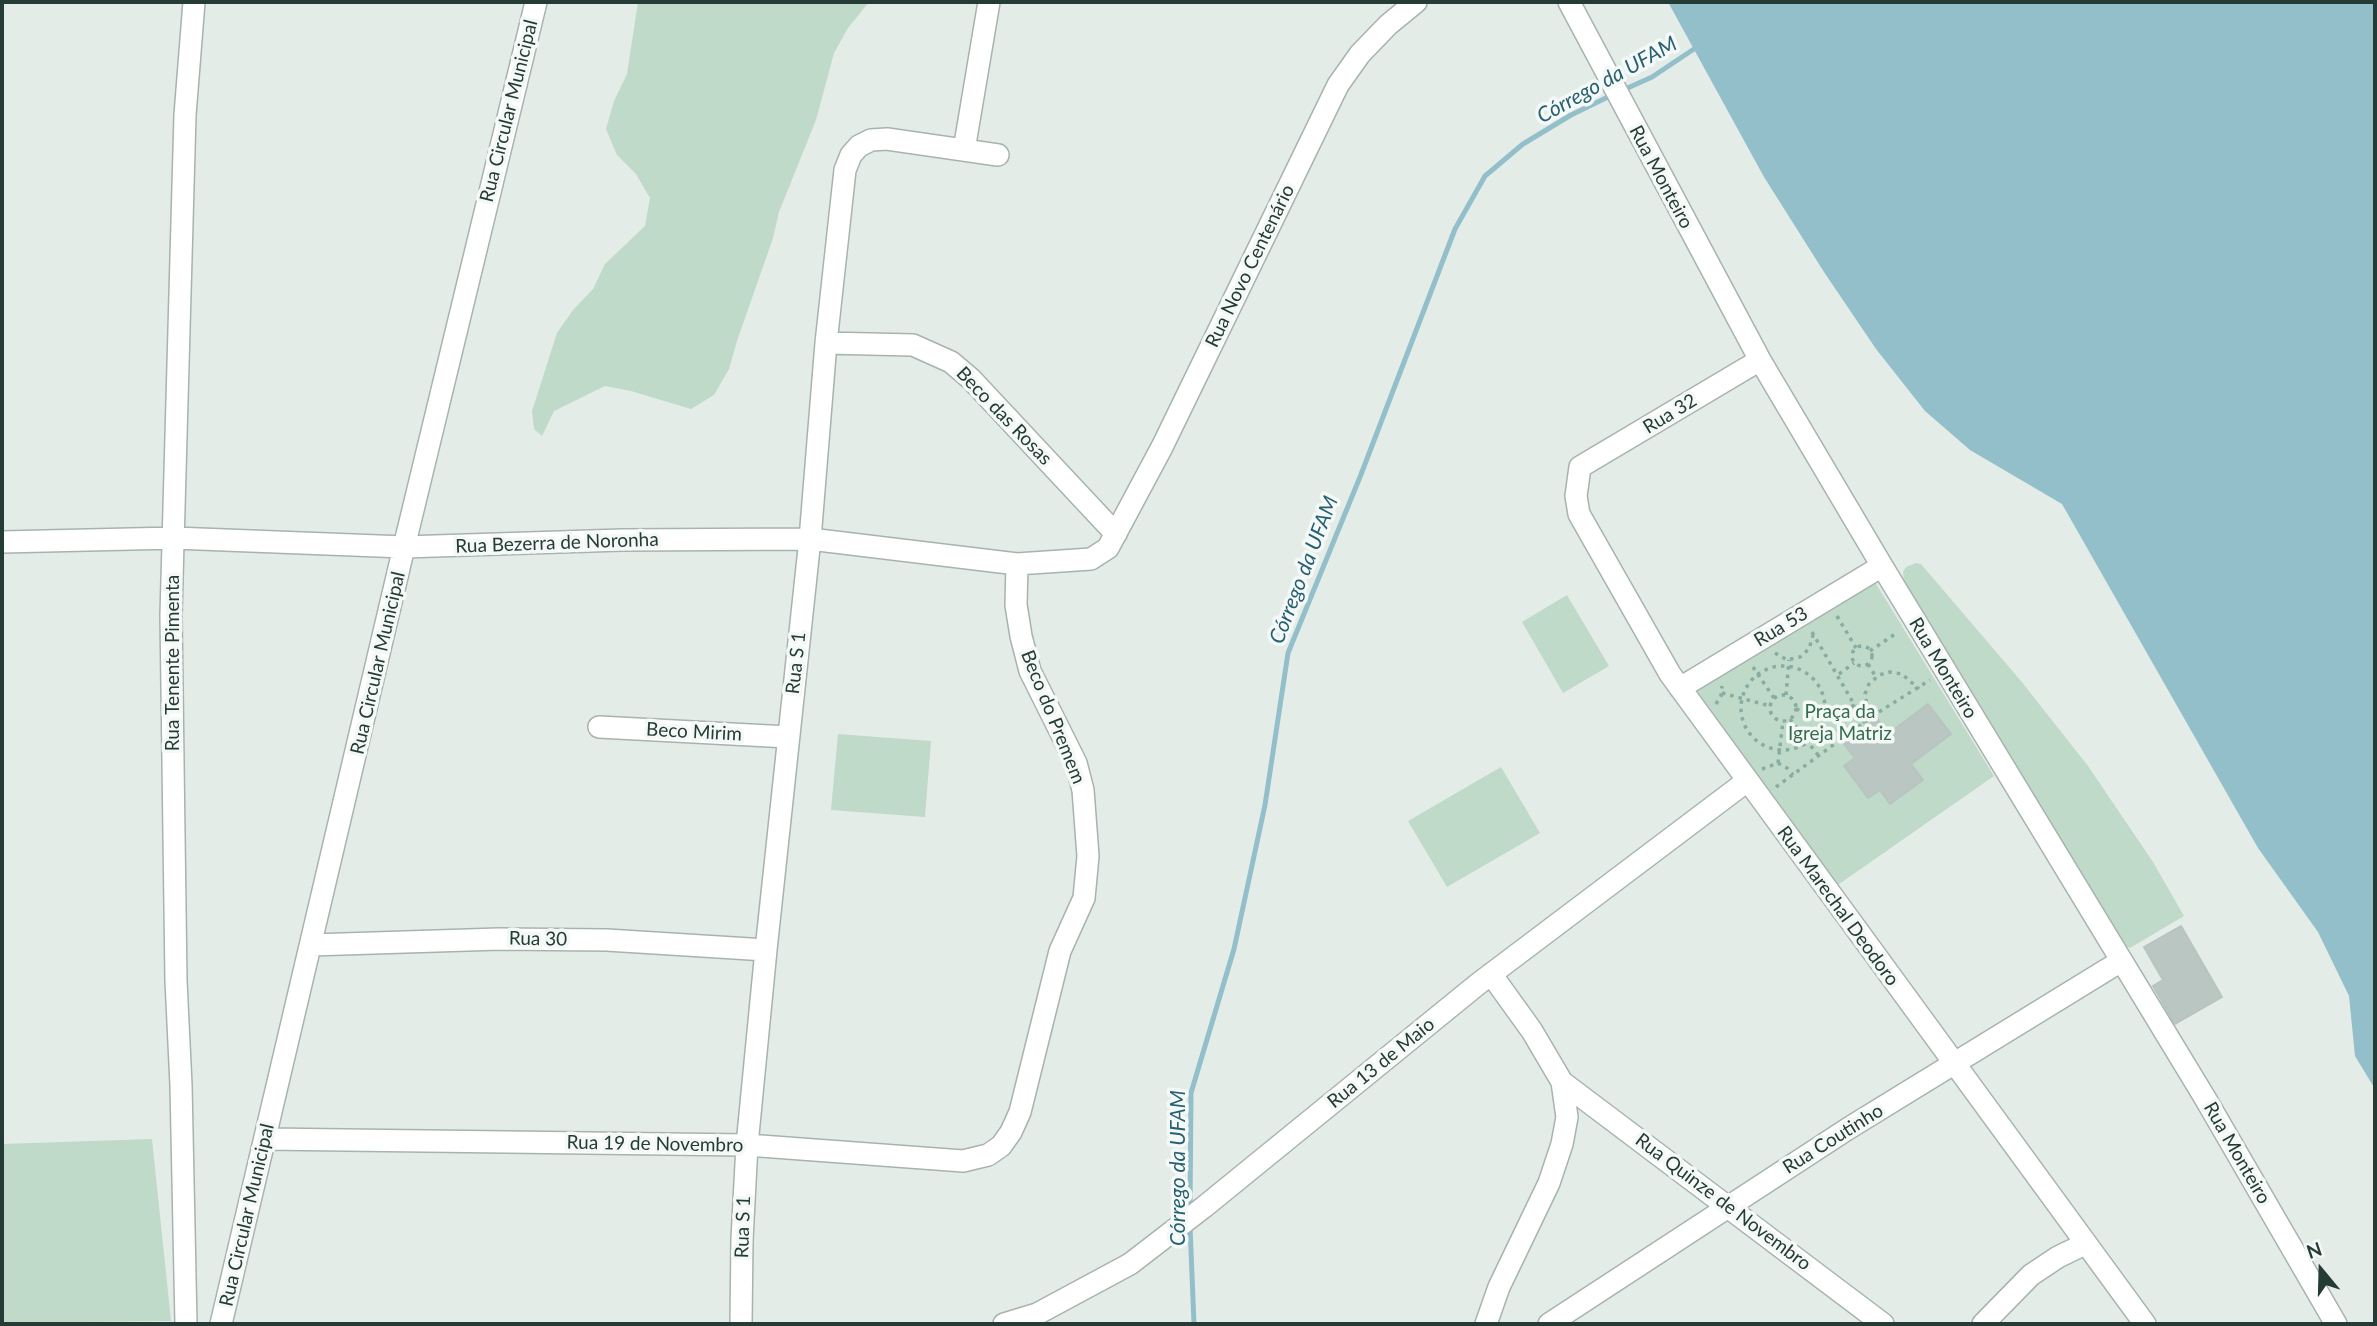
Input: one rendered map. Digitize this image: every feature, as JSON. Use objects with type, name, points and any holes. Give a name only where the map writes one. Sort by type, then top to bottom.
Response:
[{"type":"street","name":"Rua Tenente Pimenta","points":[[186,1324],[174,872],[171,615],[185,115],[194,2]]},
{"type":"street","name":"Rua Circular Municipal","points":[[221,1324],[536,2]]},
{"type":"street","points":[[964,150],[989,2]]},
{"type":"street","name":"Rua Novo Centenário","points":[[1112,541],[1168,435],[1338,85],[1360,54],[1388,25],[1416,2]]},
{"type":"street","name":"Rua Monteiro","points":[[1569,2],[1760,360],[1914,621],[2205,1098],[2336,1324]]},
{"type":"street","name":"Rua S 1","points":[[741,1324],[747,1145],[845,170],[859,146],[872,140],[887,139],[998,155]]},
{"type":"street","name":"Beco das Rosas","points":[[826,343],[913,345],[951,362],[971,379],[1112,541]]},
{"type":"street","name":"Rua 32","points":[[1580,467],[1760,360]]},
{"type":"street","name":"Rua Marechal Deodoro","points":[[1580,467],[1576,496],[1579,514],[1681,688],[2145,1324]]},
{"type":"street","name":"Rua Bezerra de Noronha","points":[[2,542],[174,538],[404,547],[622,540],[810,539],[1017,564],[1091,559],[1112,541]]},
{"type":"street","name":"Beco do Premem","points":[[1017,564],[1016,605],[1021,636],[1030,671],[1076,763],[1083,790],[1088,856],[1084,898],[1060,951],[1020,1112]]},
{"type":"street","name":"Rua 53","points":[[1681,688],[1765,637],[1807,624],[1827,600],[1882,566]]},
{"type":"street","name":"Beco Mirim","points":[[599,727],[788,737]]},
{"type":"street","name":"Rua 13 de Maio","points":[[1004,1324],[1037,1314],[1130,1264],[1491,974],[1747,781]]},
{"type":"street","name":"Rua 30","points":[[311,945],[499,939],[607,940],[766,950]]},
{"type":"street","name":"Rua Coutinho","points":[[1549,1324],[1840,1134],[2121,961]]},
{"type":"street","points":[[1486,1324],[1499,1287],[1549,1183],[1562,1144],[1567,1117],[1562,1082],[1532,1031],[1491,974]]},
{"type":"street","name":"Rua Quinze de Novembro","points":[[1562,1082],[1730,1206],[1883,1324]]},
{"type":"street","name":"Rua 19 de Novembro","points":[[265,1139],[747,1145],[963,1161],[988,1155],[1001,1146],[1012,1132],[1020,1112]]},
{"type":"street","points":[[1983,1324],[2031,1275],[2058,1257],[2085,1244]]},
{"type":"path","points":[[1827,600],[1856,648]]},
{"type":"path","points":[[1870,651],[1914,621]]},
{"type":"path","points":[[1765,637],[1774,652],[1789,660],[1806,653],[1811,644],[1807,624]]},
{"type":"path","points":[[1807,624],[1839,674],[1865,723]]},
{"type":"path","points":[[1854,662],[1862,666],[1868,664],[1872,656],[1865,647],[1856,648]]},
{"type":"path","points":[[1854,662],[1856,648]]},
{"type":"path","points":[[1744,650],[1774,699]]},
{"type":"path","points":[[1786,695],[1789,660]]},
{"type":"path","points":[[1839,674],[1854,662]]},
{"type":"path","points":[[1868,664],[1876,677]]},
{"type":"path","points":[[1789,666],[1806,673],[1818,685],[1824,700],[1825,716],[1819,732],[1808,743],[1796,749],[1779,751],[1762,744],[1748,730],[1742,711],[1742,699],[1746,687],[1757,675],[1774,667],[1789,666]]},
{"type":"path","points":[[1699,714],[1719,702],[1722,693],[1722,685],[1713,669]]},
{"type":"path","points":[[1760,799],[1874,715],[1919,689],[1944,669]]},
{"type":"path","points":[[1874,715],[1868,713],[1864,699],[1866,688],[1876,677],[1890,672],[1902,674],[1919,689]]},
{"type":"path","points":[[1722,693],[1770,706]]},
{"type":"path","points":[[1779,695],[1793,699],[1796,709],[1790,719],[1783,721],[1774,718],[1770,706],[1774,699],[1779,695]]},
{"type":"path","points":[[1842,740],[1836,725],[1837,719],[1842,711],[1855,705]]},
{"type":"path","points":[[1796,709],[1837,719]]},
{"type":"path","points":[[1790,719],[1818,755]]},
{"type":"path","points":[[1778,763],[1783,721]]},
{"type":"path","points":[[1747,781],[1766,765],[1778,763],[1793,775]]},
{"type":"green space","points":[[638,2],[869,2],[848,28],[834,53],[816,120],[779,212],[773,238],[729,369],[714,395],[691,409],[605,386],[554,411],[542,436],[534,429],[532,411],[557,333],[573,310],[593,289],[605,264],[645,226],[650,198],[636,174],[617,155],[606,129],[614,101],[627,74]]},
{"type":"green space","points":[[1921,564],[2021,681],[2088,766],[2153,862],[2184,916],[2130,948],[2123,945],[1904,582],[1903,572],[1906,567]]},
{"type":"green space","name":"Praça da Igreja Matriz","points":[[1875,582],[1994,776],[1832,889],[1690,693]]},
{"type":"green space","points":[[1567,595],[1609,666],[1563,693],[1522,622]]},
{"type":"green space","points":[[838,734],[931,741],[925,817],[831,810]]},
{"type":"green space","points":[[1501,767],[1540,833],[1447,887],[1408,821]]},
{"type":"green space","points":[[152,1139],[171,1321],[2,1323],[2,1144]]},
{"type":"water","points":[[1668,2],[2375,2],[2375,1089],[2355,1056],[2349,996],[2318,932],[2258,848],[2062,504],[1970,450],[1925,411],[1876,349],[1764,177]]},
{"type":"building","points":[[1928,704],[1951,734],[1911,764],[1923,780],[1890,804],[1880,790],[1868,798],[1844,766],[1855,758],[1844,744],[1877,718],[1888,734]]},
{"type":"building","points":[[2181,926],[2222,997],[2175,1024],[2153,986],[2163,980],[2144,947]]},
{"type":"waterway","name":"Córrego da UFAM","points":[[1621,91],[1652,77],[1697,47]]},
{"type":"waterway","name":"Córrego da UFAM","points":[[1190,1209],[1191,1093],[1234,949],[1265,805],[1288,653],[1360,477],[1455,229],[1485,176],[1523,144],[1571,115],[1612,95]]},
{"type":"waterway","name":"Córrego da UFAM","points":[[1190,1226],[1194,1324]]}]
